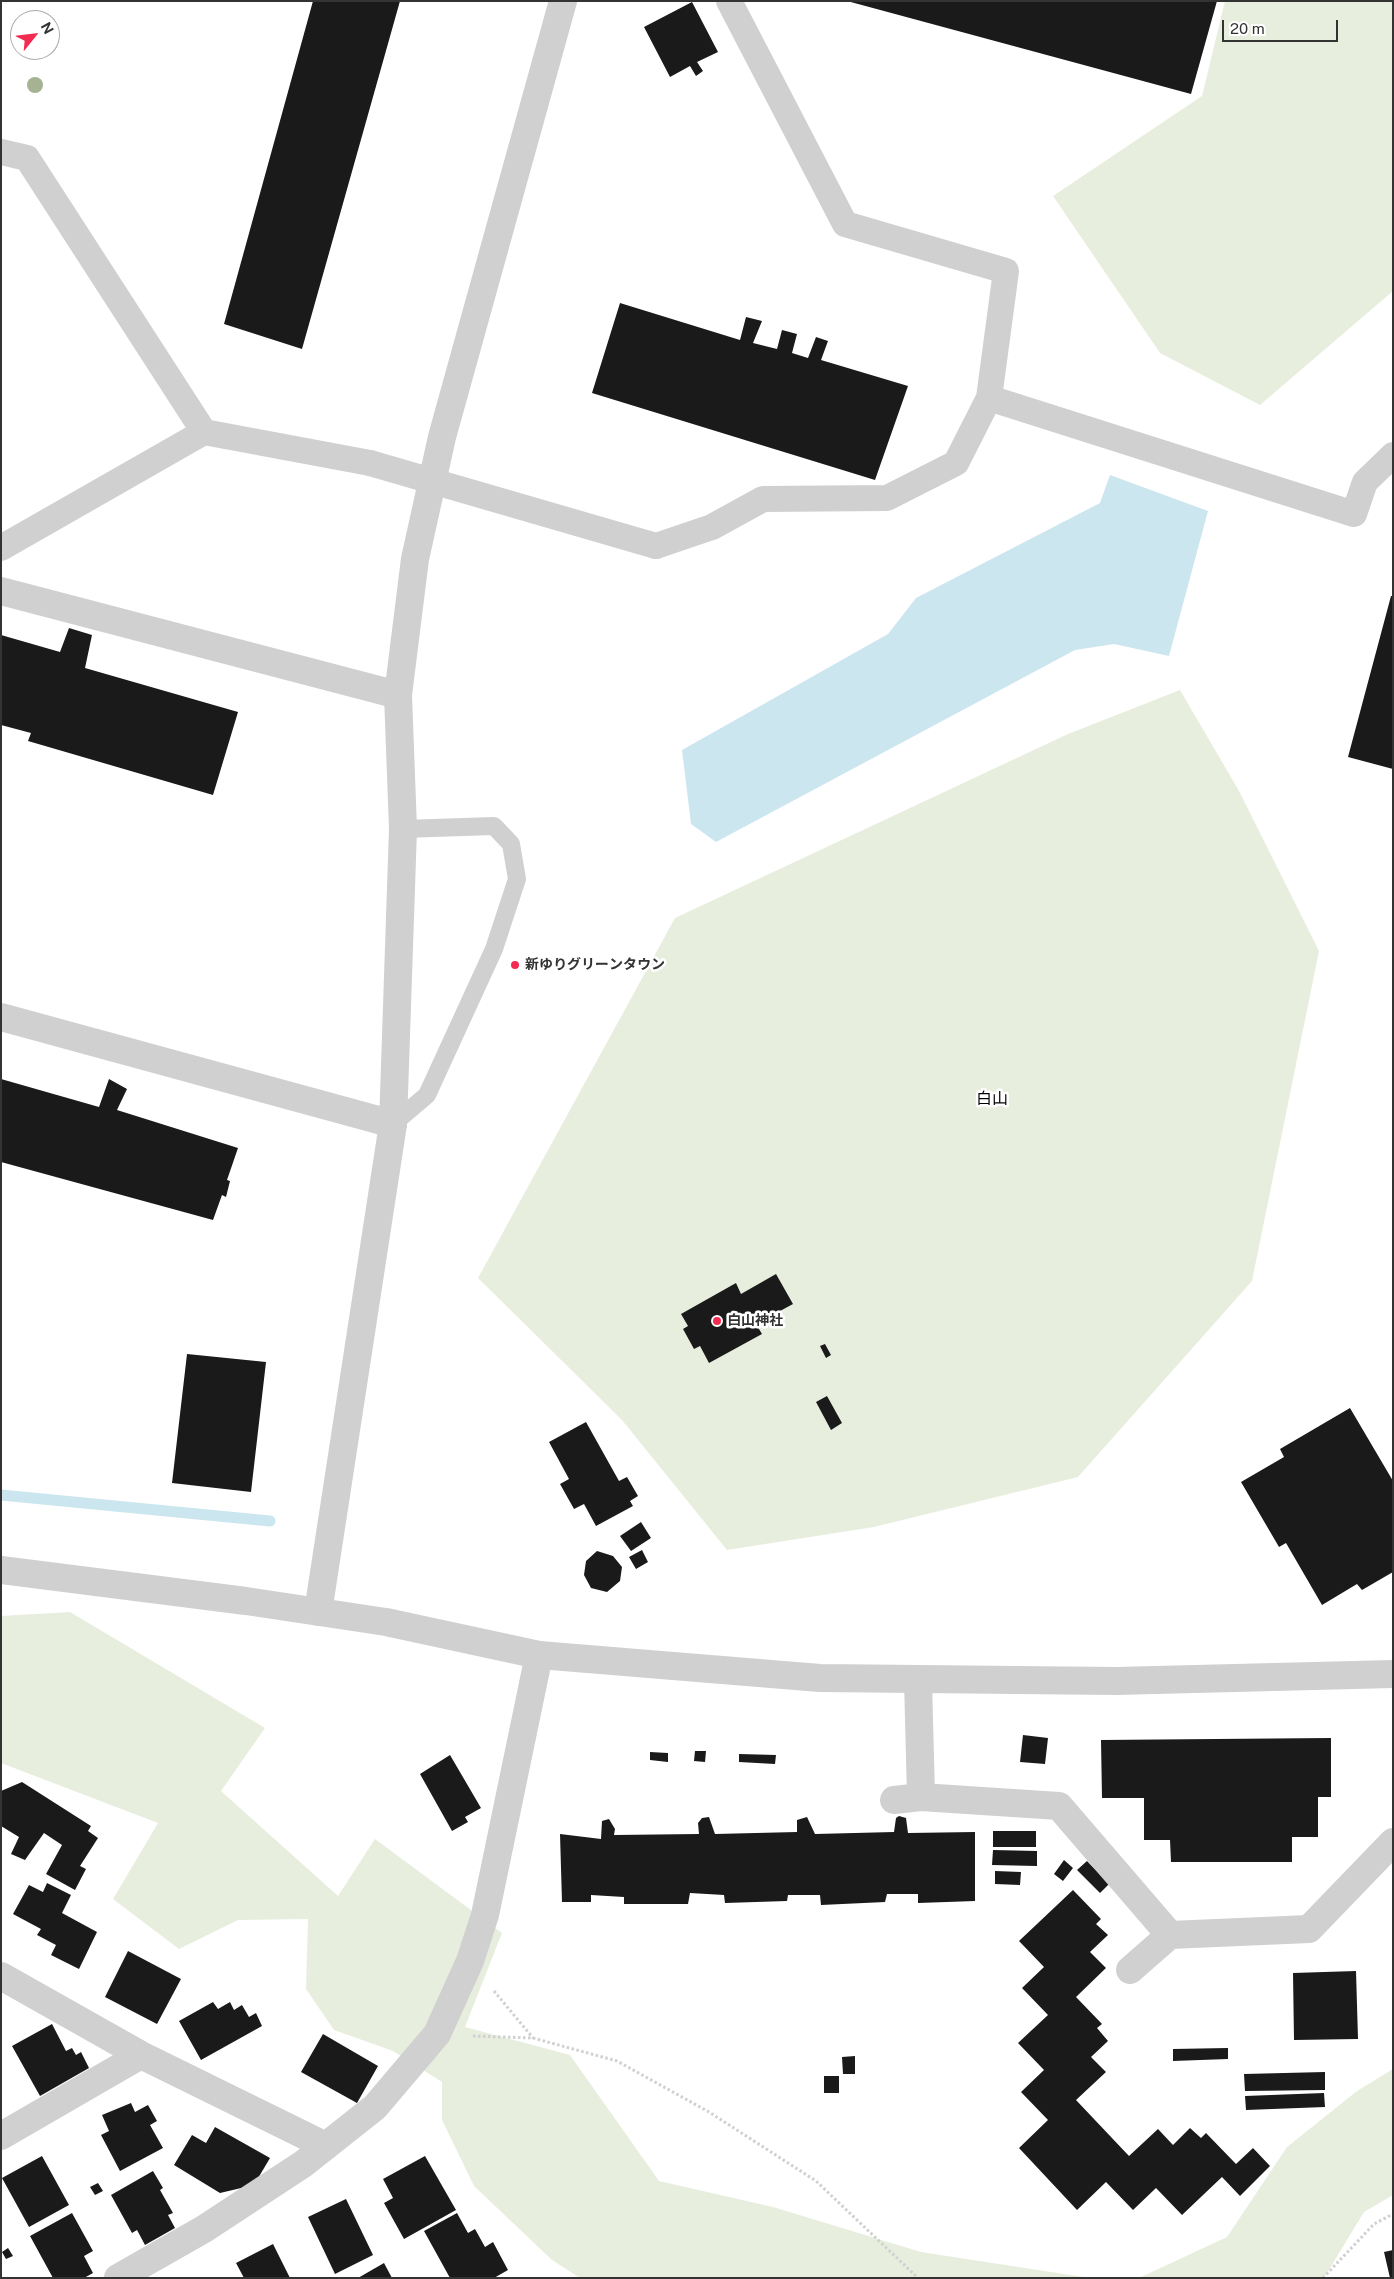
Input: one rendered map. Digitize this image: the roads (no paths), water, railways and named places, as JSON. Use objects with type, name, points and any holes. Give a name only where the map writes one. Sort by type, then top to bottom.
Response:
[{"type":"street","points":[[318,1612],[393,1124],[403,829],[398,695],[415,559],[442,437],[562,1]]},
{"type":"street","points":[[1,548],[204,432],[370,462],[656,546],[712,527],[763,499],[886,498],[956,463],[989,398],[1006,270],[845,224],[729,1]]},
{"type":"street","points":[[1,152],[27,158],[204,432]]},
{"type":"street","points":[[989,398],[1354,514],[1365,482],[1393,455]]},
{"type":"street","points":[[1,591],[398,695]]},
{"type":"street","points":[[1,1017],[393,1124]]},
{"type":"street","points":[[1,1570],[386,1622],[539,1655],[820,1678],[1116,1681],[1393,1674]]},
{"type":"street","points":[[118,2278],[204,2230],[303,2164],[375,2107],[437,2034],[470,1961],[485,1915],[539,1655]]},
{"type":"street","points":[[918,1680],[921,1797]]},
{"type":"street","points":[[894,1800],[921,1797],[1059,1806],[1170,1935]]},
{"type":"street","points":[[1130,1970],[1170,1935],[1309,1929],[1393,1842]]},
{"type":"street","points":[[1,1976],[142,2055],[326,2146]]},
{"type":"street","points":[[1,2136],[142,2055]]},
{"type":"lane","points":[[393,1124],[427,1095],[494,949],[517,879],[511,844],[494,826],[403,829]]},
{"type":"water","points":[[1110,475],[1208,511],[1169,656],[1114,644],[1075,650],[716,842],[691,824],[682,750],[888,634],[916,598],[1100,503]]},
{"type":"waterway","points":[[1,1495],[270,1521]]},
{"type":"place","name":"新ゆりグリーンタウン","points":[[515,965]]},
{"type":"place","name":"白山神社","points":[[717,1321]]},
{"type":"district","name":"白山","points":[[992,1099]]}]
